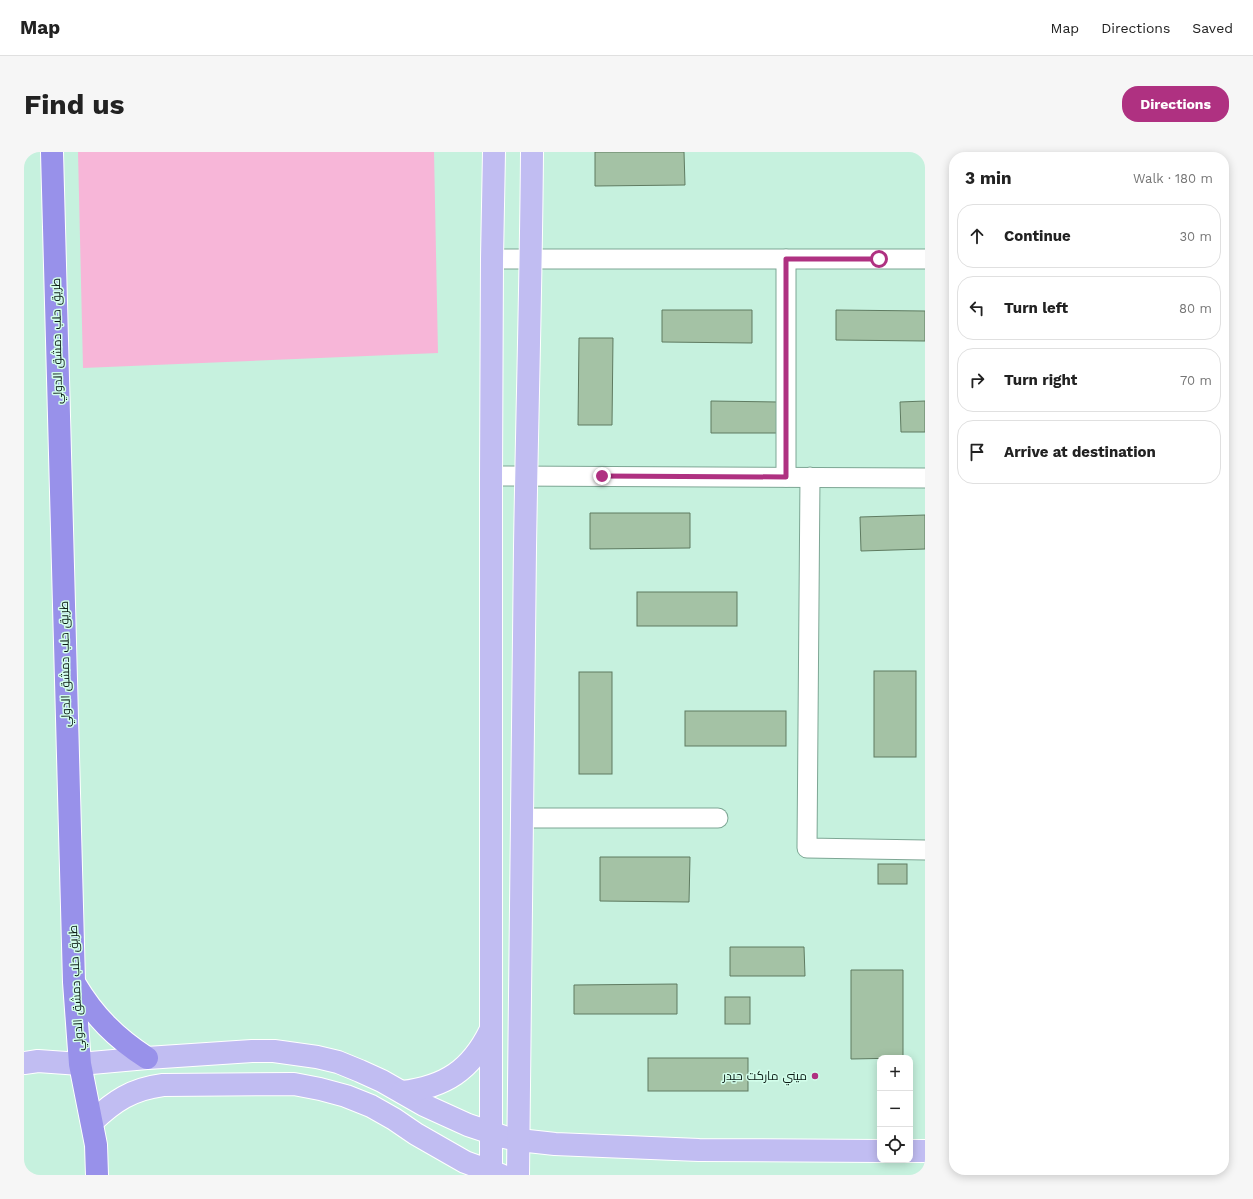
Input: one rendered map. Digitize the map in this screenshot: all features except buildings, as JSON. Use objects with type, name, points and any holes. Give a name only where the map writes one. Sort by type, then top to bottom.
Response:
[{"type":"highway","name":"طريق حلب دمشق الدولي","points":[[52,152],[74,982],[80,1064],[96,1145],[97,1175]]},
{"type":"highway","points":[[74,982],[86,1002],[105,1025],[132,1048],[147,1058]]},
{"type":"main road","points":[[92,1122],[115,1102],[138,1090],[150,1087],[294,1084],[346,1096],[371,1106],[416,1134],[466,1162],[496,1174],[490,1132],[491,476],[494,152]]},
{"type":"main road","points":[[518,1175],[521,818],[532,152]]},
{"type":"main road","points":[[402,1092],[416,1091],[430,1087],[444,1082],[456,1074],[476,1054],[491,1030]]},
{"type":"main road","points":[[24,1063],[38,1061],[80,1064],[252,1050],[296,1053],[338,1062],[360,1070],[382,1080],[424,1105],[441,1113],[490,1132],[519,1140],[555,1144],[699,1150],[877,1151]]},
{"type":"main road","points":[[519,1092],[529,1116],[545,1136],[555,1144]]},
{"type":"main road","points":[[913,1151],[925,1151]]},
{"type":"street","points":[[786,259],[786,477]]},
{"type":"street","points":[[492,260],[925,259]]},
{"type":"street","points":[[491,476],[925,478]]},
{"type":"street","points":[[810,477],[807,848],[925,850]]},
{"type":"street","points":[[521,818],[718,818]]},
{"type":"shaded area","points":[[78,152],[434,152],[438,353],[83,368]]},
{"type":"place","name":"ميني ماركت حيدر","points":[[815,1076]]},
{"type":"route","points":[[602,476],[786,477],[786,259],[879,259]]}]
